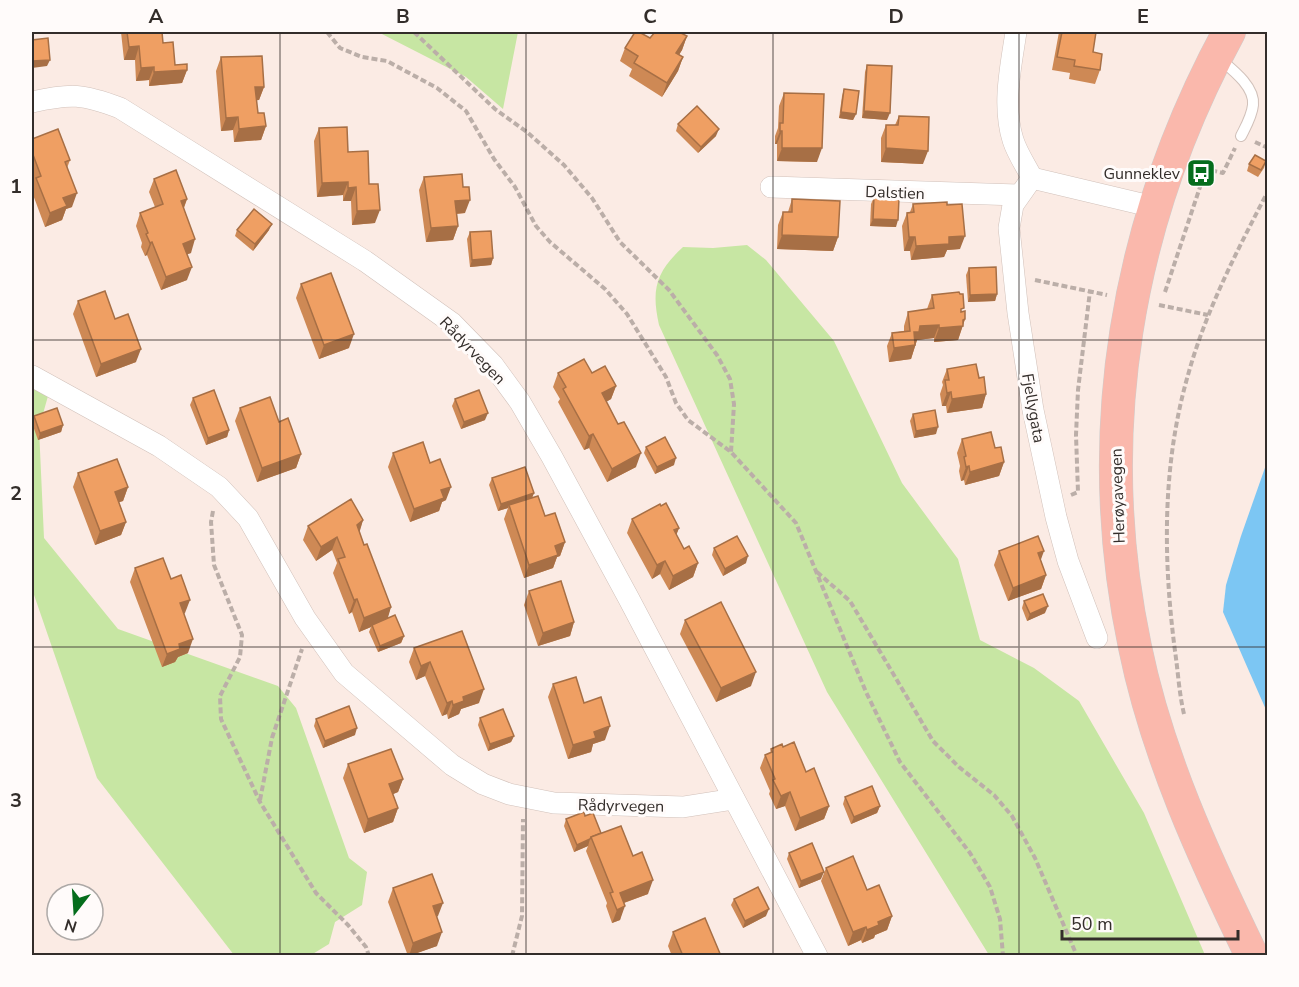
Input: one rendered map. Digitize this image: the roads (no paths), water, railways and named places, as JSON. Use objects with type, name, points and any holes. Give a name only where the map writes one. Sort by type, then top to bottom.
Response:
[{"type":"highway","name":"Herøyavegen","points":[[1223,43],[1187,118],[1154,207],[1131,299],[1118,399],[1115,454],[1119,553],[1135,649],[1163,747],[1205,855],[1252,956]]},
{"type":"street","points":[[1016,32],[1008,92],[1009,118],[1013,140],[1032,178],[1154,207]]},
{"type":"street","name":"Rådyrvegen","points":[[32,102],[61,95],[81,96],[92,97],[120,108],[365,261],[452,323],[493,365],[520,402],[629,599],[817,956]]},
{"type":"street","name":"Fjellygata","points":[[1032,178],[1013,205],[1009,228],[1011,261],[1033,410],[1053,502],[1068,561],[1096,638]]},
{"type":"street","name":"Dalstien","points":[[771,187],[1018,195]]},
{"type":"street","name":"Rådyrvegen","points":[[32,376],[159,446],[219,487],[248,518],[304,618],[344,673],[452,765],[483,784],[509,794],[554,803],[683,807],[734,799]]},
{"type":"lane","points":[[1223,43],[1254,101],[1241,136]]},
{"type":"water","points":[[1267,462],[1267,712],[1223,612],[1226,585]]},
{"type":"place","name":"Gunneklev","points":[[1201,173]]}]
